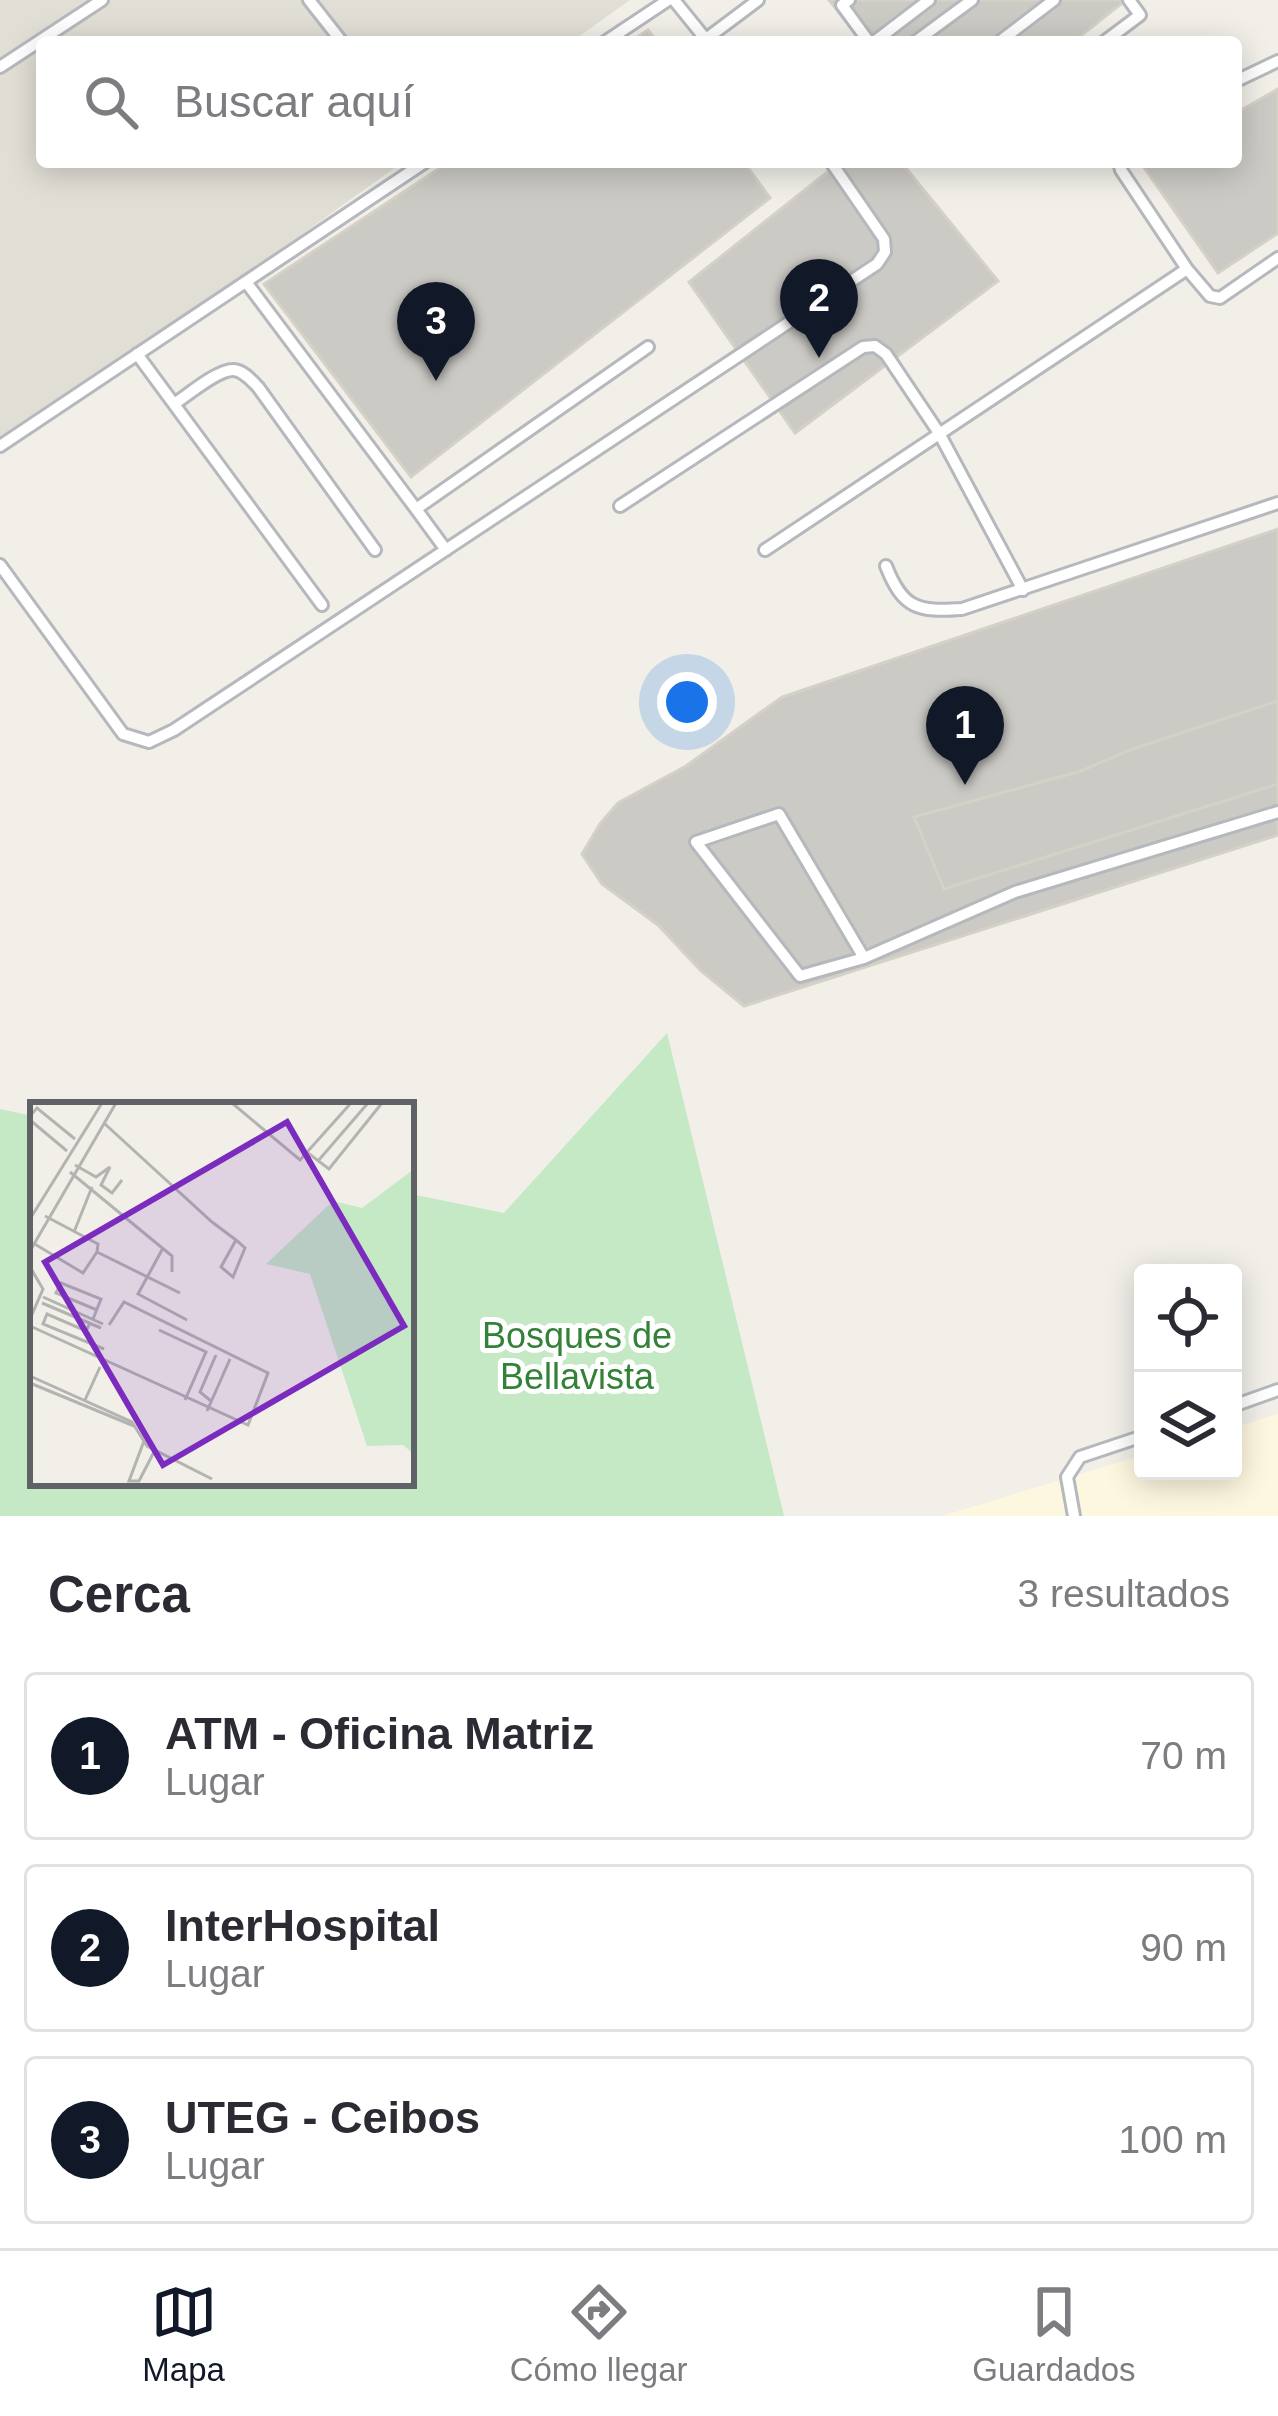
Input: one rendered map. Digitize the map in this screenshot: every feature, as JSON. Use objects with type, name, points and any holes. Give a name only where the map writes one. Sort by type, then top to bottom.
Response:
[{"type":"lane","points":[[309,0],[337,36]]},
{"type":"lane","points":[[614,36],[671,0],[703,36]]},
{"type":"lane","points":[[713,36],[758,0]]},
{"type":"lane","points":[[849,0],[842,5],[867,36]]},
{"type":"lane","points":[[880,36],[929,0]]},
{"type":"lane","points":[[923,36],[972,0]]},
{"type":"lane","points":[[1007,36],[1054,0]]},
{"type":"lane","points":[[1113,36],[1140,15],[1129,0]]},
{"type":"lane","points":[[46,36],[97,1]]},
{"type":"lane","points":[[0,67],[36,43]]},
{"type":"lane","points":[[1242,78],[1278,61]]},
{"type":"lane","points":[[0,446],[416,168]]},
{"type":"lane","points":[[0,565],[123,734],[149,742],[174,730],[877,264],[885,252],[884,239],[835,168]]},
{"type":"lane","points":[[1120,168],[1210,296],[1220,298],[1278,258]]},
{"type":"lane","points":[[765,550],[1187,269]]},
{"type":"lane","points":[[246,282],[446,550]]},
{"type":"lane","points":[[620,506],[862,347],[874,346],[886,354],[939,433],[1023,590]]},
{"type":"lane","points":[[416,509],[648,347]]},
{"type":"lane","points":[[137,355],[322,605]]},
{"type":"lane","points":[[174,404],[219,374],[234,370],[247,375],[375,550]]},
{"type":"lane","points":[[886,566],[896,591],[925,611],[962,609],[1278,503]]},
{"type":"lane","points":[[863,958],[779,814],[695,842],[800,976],[863,958],[1015,892],[1278,812]]},
{"type":"lane","points":[[1242,1403],[1278,1390]]},
{"type":"lane","points":[[1074,1516],[1067,1477],[1080,1457],[1134,1439]]},
{"type":"shaded area","points":[[0,0],[630,0],[579,36],[36,36],[36,168],[395,168],[0,450]]},
{"type":"shaded area","points":[[1278,1414],[1278,1516],[942,1516],[1134,1458],[1134,1480],[1242,1480],[1242,1425]]},
{"type":"green space","name":"Bosques de Bellavista","points":[[667,1033],[784,1516],[0,1516],[0,1109],[30,1115],[30,1486],[414,1486],[414,1195],[504,1213]]},
{"type":"building","points":[[829,0],[1126,0],[1081,36],[857,36]]},
{"type":"building","points":[[1278,89],[1278,233],[1218,273],[1144,168],[1242,168],[1242,110]]},
{"type":"building","points":[[440,168],[748,168],[770,198],[411,477],[264,284]]},
{"type":"building","points":[[832,168],[906,168],[998,281],[795,433],[689,282]]},
{"type":"building","points":[[1278,529],[1278,835],[744,1006],[701,971],[658,925],[602,884],[582,854],[618,803],[686,766],[782,697]]},
{"type":"building","points":[[1278,701],[1278,784],[944,889],[914,817],[1081,771]]},
{"type":"place","name":"InterHospital","points":[[819,358]]},
{"type":"place","name":"UTEG - Ceibos","points":[[436,381]]},
{"type":"place","name":"ATM - Oficina Matriz","points":[[965,785]]}]
